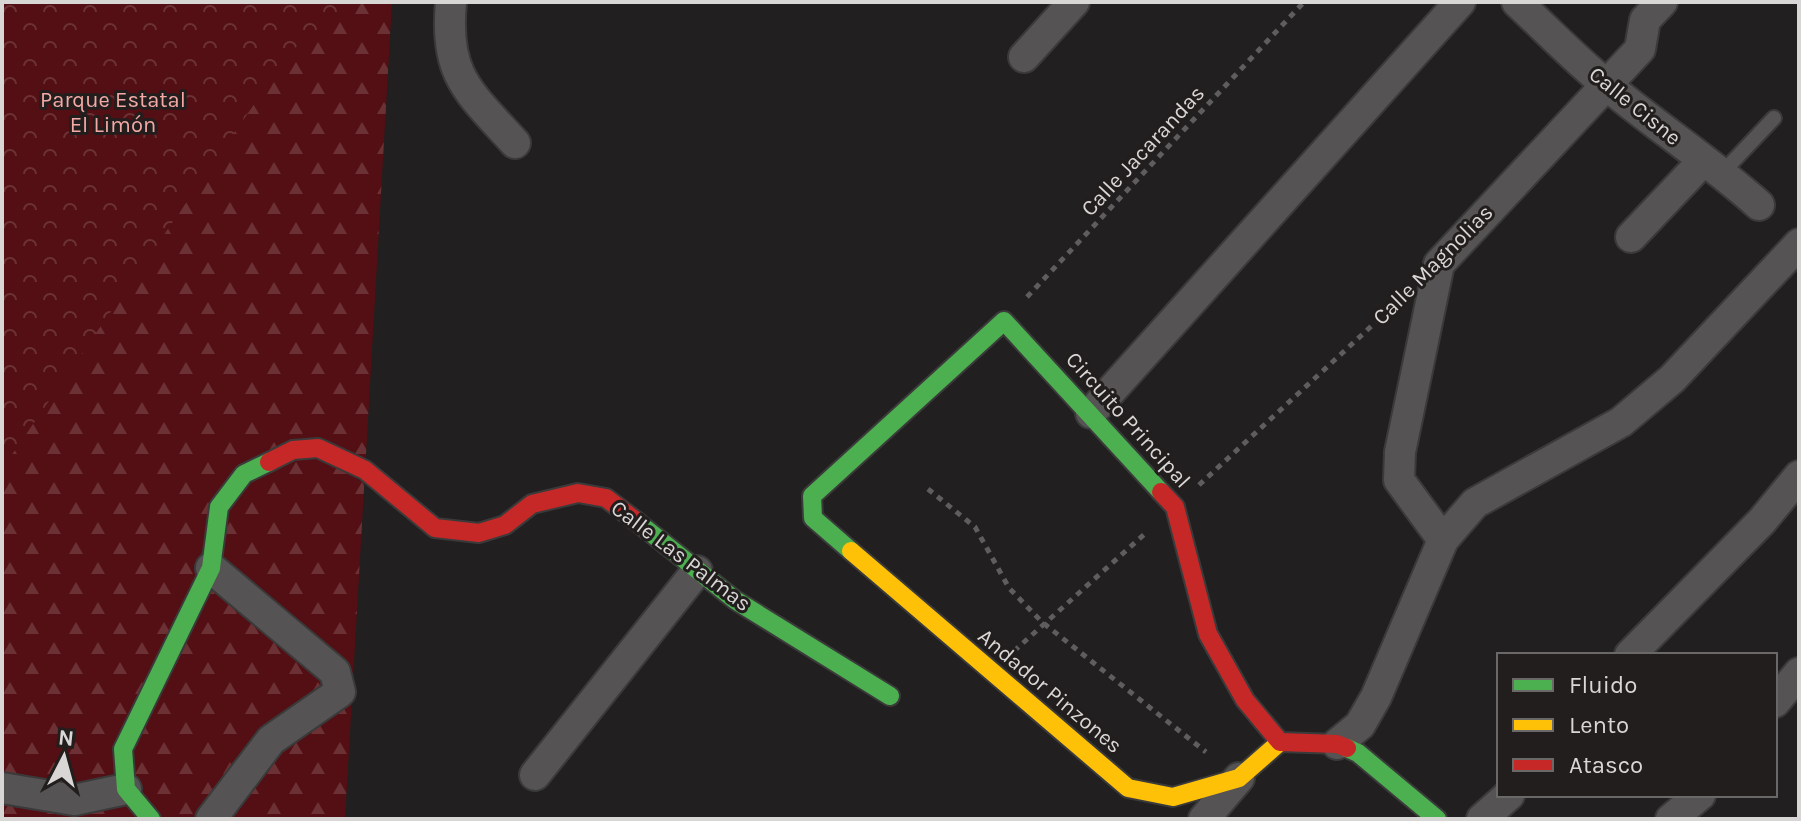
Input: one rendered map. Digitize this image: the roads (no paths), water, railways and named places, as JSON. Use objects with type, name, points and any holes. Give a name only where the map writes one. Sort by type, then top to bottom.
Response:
[{"type":"street","points":[[451,2],[448,36],[461,83],[515,143]]},
{"type":"street","points":[[1024,57],[1074,2]]},
{"type":"street","points":[[1091,413],[1460,2]]},
{"type":"street","name":"Calle Cisne","points":[[1517,2],[1606,85],[1759,205]]},
{"type":"street","name":"Calle Magnolias","points":[[1443,540],[1399,480],[1400,452],[1439,264],[1640,49],[1645,20],[1662,2]]},
{"type":"street","points":[[1631,237],[1713,167]]},
{"type":"street","points":[[1337,744],[1360,725],[1376,697],[1443,540],[1475,503],[1621,422],[1672,379],[1799,244]]},
{"type":"street","name":"Circuito Principal","points":[[813,518],[812,496],[1004,321],[1175,507],[1208,634],[1245,700],[1280,742]]},
{"type":"street","name":"Calle Las Palmas","points":[[211,568],[219,507],[244,474],[293,450],[318,448],[365,470],[435,528],[479,533],[505,525],[532,504],[578,493],[606,498],[735,600],[890,696]]},
{"type":"street","points":[[1632,653],[1762,521],[1799,476]]},
{"type":"street","name":"Andador Pinzones","points":[[813,518],[991,674],[1128,788],[1173,797],[1239,778],[1280,742]]},
{"type":"street","points":[[151,819],[126,789],[123,749],[211,568],[335,672],[340,692],[271,740],[211,819]]},
{"type":"street","points":[[535,775],[697,571]]},
{"type":"street","points":[[1777,700],[1799,673]]},
{"type":"street","points":[[1280,742],[1337,744],[1358,753],[1437,819]]},
{"type":"street","points":[[1204,819],[1239,778]]},
{"type":"street","points":[[2,788],[74,800],[126,789]]},
{"type":"street","points":[[1482,819],[1507,797]]},
{"type":"street","points":[[1671,819],[1698,797]]},
{"type":"lane","points":[[1713,167],[1774,118]]},
{"type":"park label","name":"Parque Estatal El Limón","points":[[113,112]]}]
